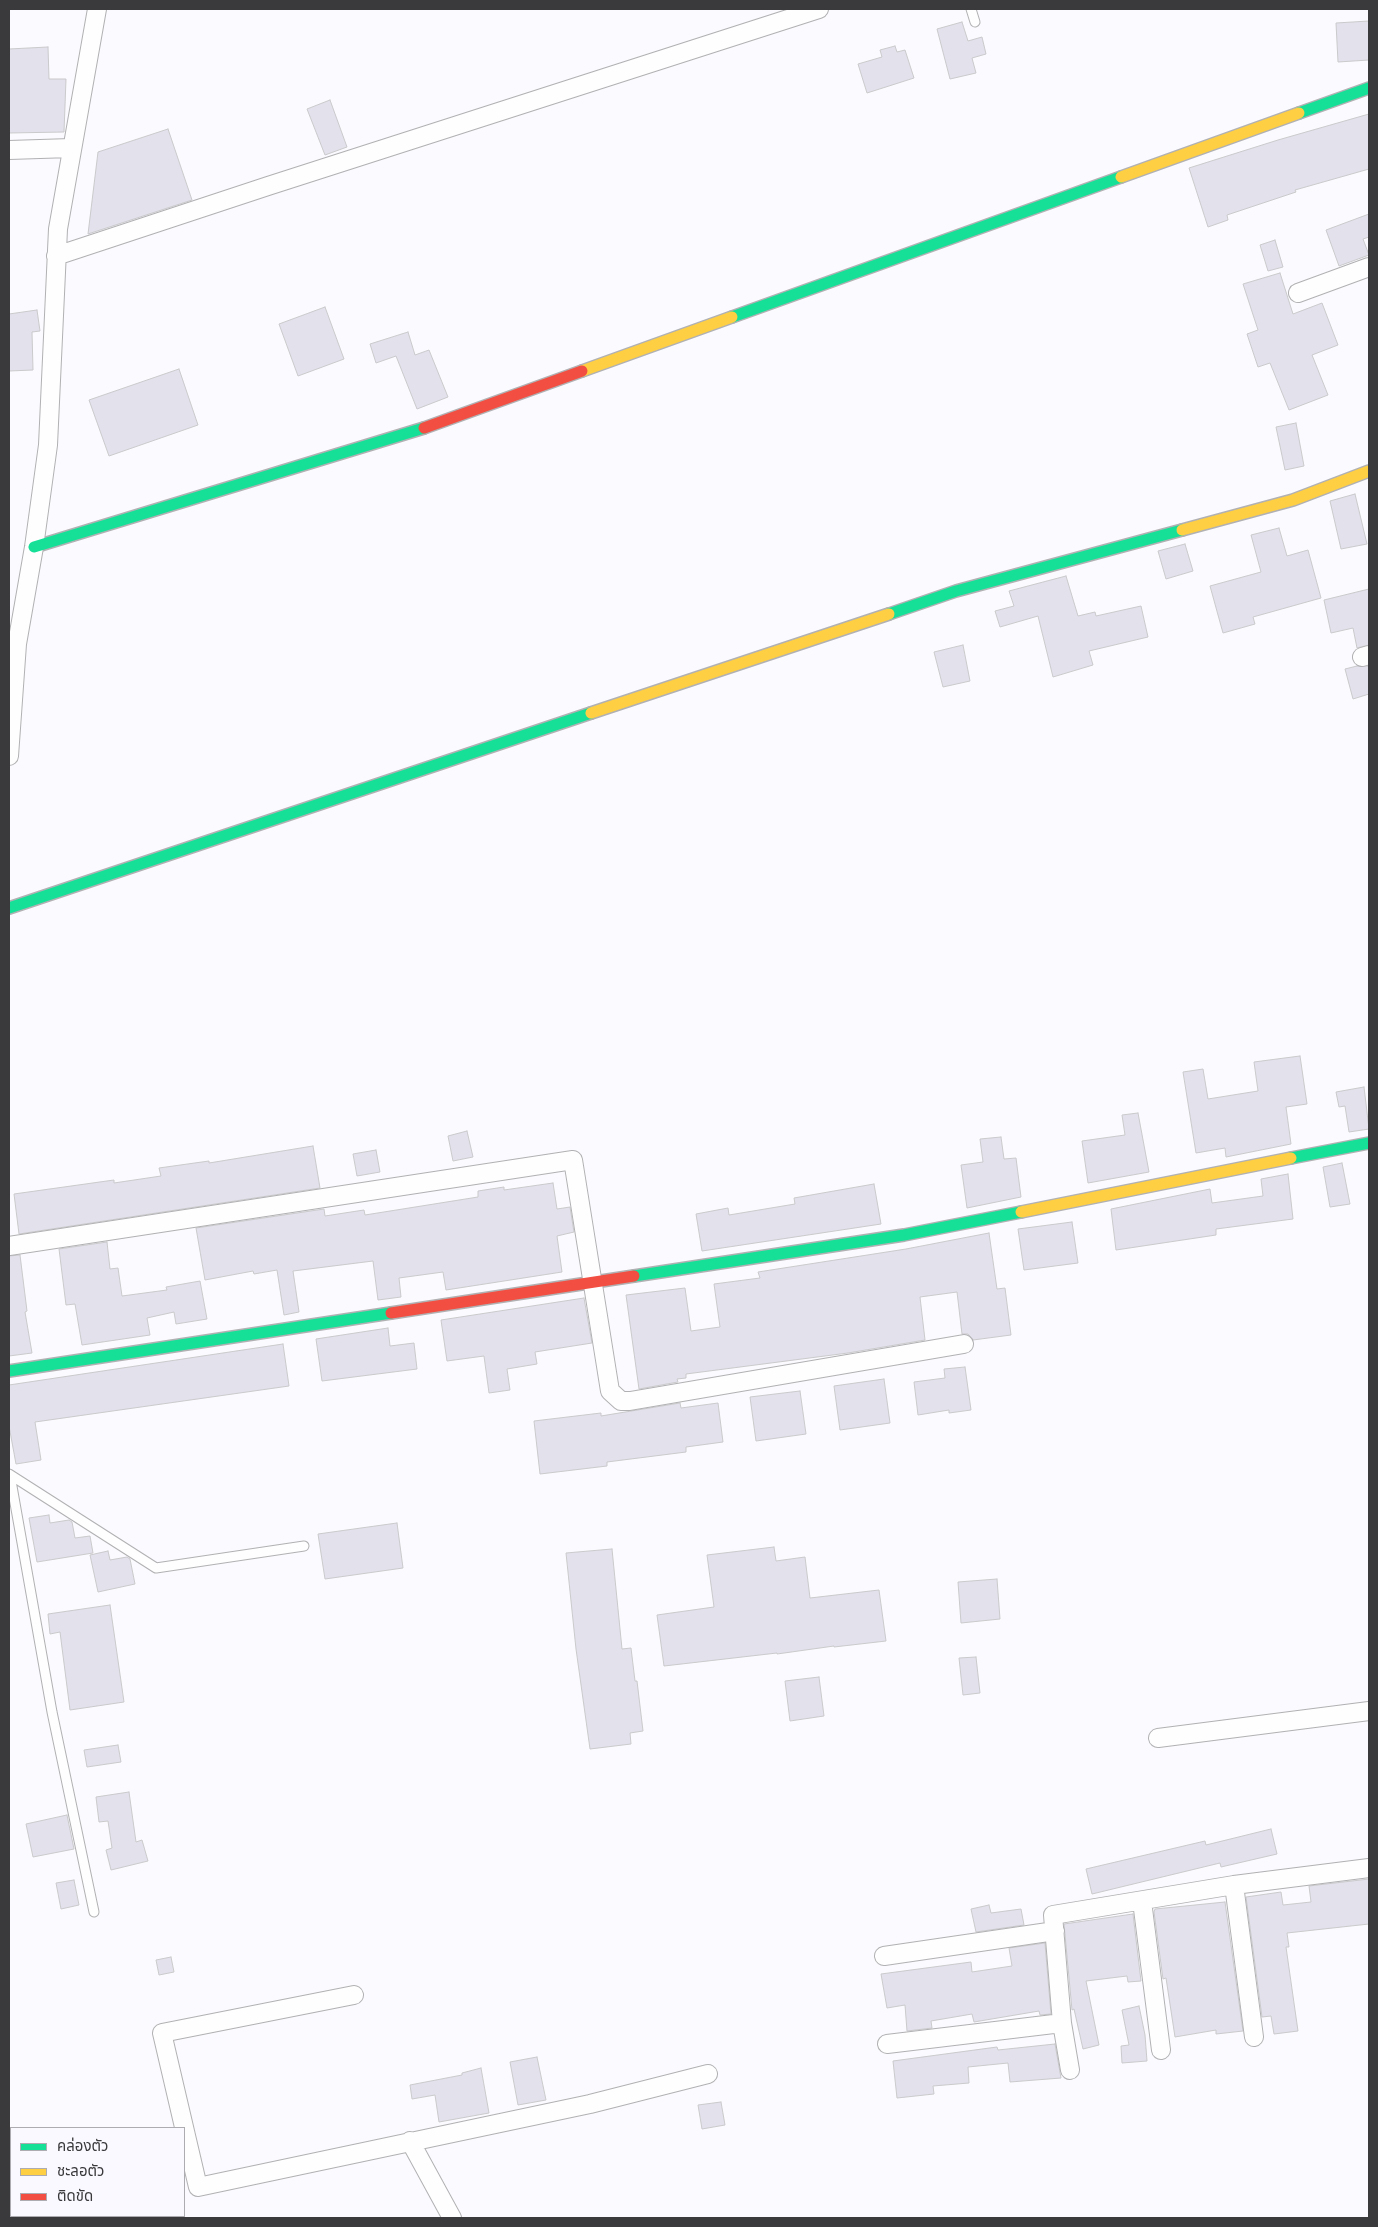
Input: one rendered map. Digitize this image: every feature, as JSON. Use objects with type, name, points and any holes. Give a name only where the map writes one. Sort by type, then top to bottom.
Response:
[{"type":"street","points":[[9,756],[17,644],[34,547],[48,444],[58,229],[97,9]]},
{"type":"street","points":[[56,256],[819,9]]},
{"type":"street","points":[[34,547],[412,432],[1369,88]]},
{"type":"street","points":[[9,150],[71,148]]},
{"type":"street","points":[[1298,293],[1369,267]]},
{"type":"street","points":[[9,908],[956,591],[1293,500],[1369,471]]},
{"type":"street","points":[[9,1371],[904,1235],[1369,1143]]},
{"type":"street","points":[[9,1246],[573,1160],[610,1391],[621,1401],[964,1344]]},
{"type":"street","points":[[1158,1738],[1369,1711]]},
{"type":"street","points":[[1070,2070],[1062,2024],[1053,1915],[1234,1885],[1369,1868]]},
{"type":"street","points":[[1234,1885],[1254,2037]]},
{"type":"street","points":[[1142,1901],[1161,2050]]},
{"type":"street","points":[[884,1956],[1055,1931]]},
{"type":"street","points":[[184,2127],[162,2034],[354,1994]]},
{"type":"street","points":[[887,2044],[1062,2024]]},
{"type":"street","points":[[185,2132],[198,2187],[590,2104],[708,2074]]},
{"type":"street","points":[[410,2141],[452,2218]]},
{"type":"lane","points":[[971,9],[975,22]]},
{"type":"lane","points":[[9,1475],[156,1568],[304,1546]]},
{"type":"lane","points":[[9,1475],[52,1712],[94,1912]]},
{"type":"building","points":[[1369,21],[1369,60],[1338,62],[1336,23]]},
{"type":"building","points":[[962,22],[968,41],[982,37],[986,54],[972,58],[976,73],[950,79],[937,29]]},
{"type":"building","points":[[895,46],[897,52],[905,50],[914,78],[867,93],[858,64],[882,57],[880,50]]},
{"type":"building","points":[[48,47],[49,79],[66,79],[64,132],[9,133],[9,49]]},
{"type":"building","points":[[330,100],[347,147],[325,155],[307,109]]},
{"type":"building","points":[[1369,114],[1369,169],[1295,190],[1296,192],[1227,215],[1228,220],[1208,227],[1189,168]]},
{"type":"building","points":[[168,129],[192,200],[88,234],[98,152]]},
{"type":"building","points":[[1369,214],[1369,237],[1363,239],[1369,255],[1339,266],[1326,230]]},
{"type":"building","points":[[1275,240],[1283,267],[1268,271],[1260,245]]},
{"type":"building","points":[[1280,273],[1293,314],[1322,303],[1338,345],[1312,355],[1328,395],[1289,410],[1270,363],[1258,367],[1247,334],[1258,330],[1243,284]]},
{"type":"building","points":[[325,307],[344,359],[298,376],[279,324]]},
{"type":"building","points":[[37,310],[40,331],[32,332],[33,370],[9,371],[9,314]]},
{"type":"building","points":[[408,332],[415,355],[429,350],[448,397],[417,409],[396,356],[376,363],[370,344]]},
{"type":"building","points":[[179,369],[198,425],[109,456],[89,400]]},
{"type":"building","points":[[1296,423],[1304,466],[1285,470],[1276,427]]},
{"type":"building","points":[[1355,494],[1367,544],[1341,549],[1330,501]]},
{"type":"building","points":[[1279,528],[1287,556],[1308,550],[1321,598],[1253,617],[1255,624],[1223,633],[1210,586],[1261,572],[1251,535]]},
{"type":"building","points":[[1185,544],[1193,571],[1166,579],[1158,551]]},
{"type":"building","points":[[1066,576],[1078,616],[1095,612],[1096,616],[1141,606],[1148,637],[1089,651],[1093,665],[1053,677],[1038,616],[1000,627],[995,611],[1014,606],[1009,591]]},
{"type":"building","points":[[1369,589],[1369,645],[1357,648],[1353,628],[1331,633],[1324,600]]},
{"type":"building","points":[[963,645],[970,681],[943,687],[934,652]]},
{"type":"building","points":[[1369,666],[1369,694],[1353,699],[1345,669]]},
{"type":"building","points":[[1300,1056],[1307,1104],[1286,1107],[1291,1144],[1226,1157],[1225,1148],[1196,1153],[1183,1072],[1203,1069],[1208,1099],[1258,1091],[1254,1062]]},
{"type":"building","points":[[1364,1087],[1369,1129],[1349,1132],[1345,1106],[1339,1107],[1336,1092]]},
{"type":"building","points":[[1138,1113],[1149,1172],[1088,1183],[1082,1141],[1125,1135],[1122,1115]]},
{"type":"building","points":[[467,1131],[473,1157],[453,1161],[448,1136]]},
{"type":"building","points":[[1001,1137],[1004,1159],[1016,1158],[1021,1197],[967,1208],[961,1165],[983,1162],[980,1139]]},
{"type":"building","points":[[313,1146],[320,1188],[19,1234],[14,1194],[114,1180],[114,1183],[161,1176],[159,1168],[209,1161],[209,1163]]},
{"type":"building","points":[[376,1150],[380,1172],[357,1176],[353,1154]]},
{"type":"building","points":[[1342,1163],[1350,1204],[1330,1207],[1323,1167]]},
{"type":"building","points":[[1288,1174],[1293,1219],[1216,1229],[1216,1235],[1116,1250],[1111,1209],[1210,1189],[1212,1203],[1263,1196],[1261,1179]]},
{"type":"building","points":[[553,1183],[557,1209],[570,1207],[574,1232],[557,1236],[562,1272],[446,1290],[443,1272],[399,1278],[401,1297],[378,1300],[373,1261],[293,1271],[299,1312],[284,1315],[277,1270],[254,1274],[253,1271],[205,1280],[196,1228],[324,1209],[325,1216],[364,1210],[365,1215],[478,1197],[478,1191],[504,1187],[504,1190]]},
{"type":"building","points":[[874,1184],[881,1224],[702,1251],[696,1214],[728,1208],[729,1215],[795,1204],[794,1198]]},
{"type":"building","points":[[1072,1222],[1078,1263],[1024,1270],[1018,1229]]},
{"type":"building","points":[[989,1233],[997,1289],[1005,1288],[1011,1335],[973,1340],[968,1334],[962,1334],[957,1292],[920,1297],[925,1340],[848,1353],[686,1374],[686,1378],[677,1379],[678,1382],[639,1389],[626,1295],[685,1288],[691,1331],[720,1327],[714,1284],[760,1278],[758,1272],[906,1249]]},
{"type":"building","points":[[107,1242],[110,1269],[118,1268],[122,1296],[167,1290],[166,1287],[200,1281],[207,1319],[176,1324],[174,1312],[147,1318],[150,1335],[82,1345],[75,1304],[66,1305],[59,1249]]},
{"type":"building","points":[[20,1255],[27,1311],[25,1312],[32,1353],[9,1356],[9,1256]]},
{"type":"building","points":[[584,1298],[592,1343],[535,1352],[537,1364],[507,1369],[510,1390],[489,1393],[484,1356],[447,1361],[441,1320]]},
{"type":"building","points":[[388,1328],[390,1346],[414,1343],[417,1369],[322,1381],[316,1339]]},
{"type":"building","points":[[283,1344],[289,1386],[35,1422],[41,1460],[16,1464],[9,1426],[9,1385]]},
{"type":"building","points":[[965,1367],[971,1410],[949,1413],[949,1410],[918,1415],[914,1382],[945,1378],[944,1369]]},
{"type":"building","points":[[884,1379],[890,1423],[840,1430],[834,1386]]},
{"type":"building","points":[[800,1391],[806,1434],[756,1441],[750,1397]]},
{"type":"building","points":[[680,1403],[681,1408],[718,1403],[723,1442],[686,1447],[686,1452],[607,1462],[607,1466],[540,1474],[534,1421],[601,1413],[601,1416]]},
{"type":"building","points":[[49,1515],[50,1523],[69,1520],[72,1522],[75,1538],[90,1536],[93,1553],[37,1562],[29,1518]]},
{"type":"building","points":[[397,1523],[403,1568],[325,1579],[318,1534]]},
{"type":"building","points":[[774,1547],[776,1561],[805,1557],[810,1598],[879,1590],[886,1641],[664,1666],[657,1615],[714,1607],[707,1555]]},
{"type":"building","points":[[612,1549],[622,1649],[631,1648],[643,1731],[630,1733],[631,1744],[590,1749],[576,1649],[566,1553]]},
{"type":"building","points":[[108,1551],[110,1560],[127,1557],[130,1559],[135,1584],[98,1592],[90,1555]]},
{"type":"building","points":[[997,1579],[1000,1619],[961,1623],[958,1582]]},
{"type":"building","points":[[110,1605],[124,1702],[70,1710],[60,1632],[50,1634],[48,1614]]},
{"type":"building","points":[[976,1657],[980,1693],[963,1695],[959,1658]]},
{"type":"building","points":[[819,1677],[824,1716],[790,1721],[785,1681]]},
{"type":"building","points":[[118,1745],[121,1762],[87,1767],[84,1750]]},
{"type":"building","points":[[129,1792],[136,1842],[142,1840],[148,1861],[111,1870],[106,1850],[112,1848],[108,1821],[99,1822],[96,1797]]},
{"type":"building","points":[[67,1815],[74,1849],[33,1857],[26,1824]]},
{"type":"building","points":[[1271,1829],[1277,1854],[1221,1867],[1220,1863],[1092,1894],[1086,1869],[1205,1841],[1206,1845]]},
{"type":"building","points":[[1369,1879],[1369,1924],[1287,1933],[1289,1947],[1286,1947],[1298,2031],[1274,2034],[1271,2016],[1262,2017],[1246,1897],[1281,1892],[1283,1905],[1311,1902],[1309,1886]]},
{"type":"building","points":[[74,1880],[79,1905],[61,1909],[56,1883]]},
{"type":"building","points":[[1225,1902],[1243,2031],[1216,2034],[1216,2030],[1175,2037],[1166,1978],[1163,1979],[1155,1909]]},
{"type":"building","points":[[989,1905],[991,1913],[1021,1909],[1024,1925],[976,1932],[971,1909]]},
{"type":"building","points":[[1133,1914],[1141,1981],[1128,1982],[1127,1976],[1086,1981],[1099,2045],[1083,2049],[1074,2009],[1072,2010],[1064,1924]]},
{"type":"building","points":[[1045,1943],[1051,2014],[1040,2015],[1039,2011],[974,2022],[972,2014],[931,2021],[932,2028],[907,2031],[905,2005],[887,2008],[881,1974],[971,1962],[972,1972],[1012,1966],[1009,1948]]},
{"type":"building","points":[[171,1957],[174,1972],[159,1975],[156,1960]]},
{"type":"building","points":[[1139,2006],[1145,2035],[1147,2061],[1122,2063],[1121,2046],[1129,2045],[1122,2010]]},
{"type":"building","points":[[1055,2044],[1061,2078],[1010,2082],[1008,2063],[968,2067],[969,2083],[933,2086],[934,2094],[897,2098],[893,2061],[997,2047],[998,2050]]},
{"type":"building","points":[[537,2057],[546,2100],[518,2105],[510,2062]]},
{"type":"building","points":[[481,2068],[489,2113],[439,2122],[435,2095],[412,2099],[410,2085],[462,2075],[462,2073]]},
{"type":"building","points":[[721,2102],[725,2125],[702,2129],[698,2105]]},
{"type":"traffic: fast","points":[[1299,113],[1369,88]]},
{"type":"traffic: fast","points":[[732,317],[1121,177]]},
{"type":"traffic: fast","points":[[34,547],[424,428]]},
{"type":"traffic: fast","points":[[889,614],[956,591],[1182,530]]},
{"type":"traffic: fast","points":[[9,908],[591,713]]},
{"type":"traffic: fast","points":[[1291,1158],[1369,1143]]},
{"type":"traffic: fast","points":[[634,1276],[904,1235],[1021,1212]]},
{"type":"traffic: fast","points":[[9,1371],[391,1313]]},
{"type":"traffic: slow","points":[[1121,177],[1299,113]]},
{"type":"traffic: slow","points":[[582,371],[732,317]]},
{"type":"traffic: slow","points":[[1182,530],[1293,500],[1369,471]]},
{"type":"traffic: slow","points":[[591,713],[889,614]]},
{"type":"traffic: slow","points":[[1021,1212],[1291,1158]]},
{"type":"traffic: jam","points":[[424,428],[582,371]]},
{"type":"traffic: jam","points":[[391,1313],[634,1276]]}]
